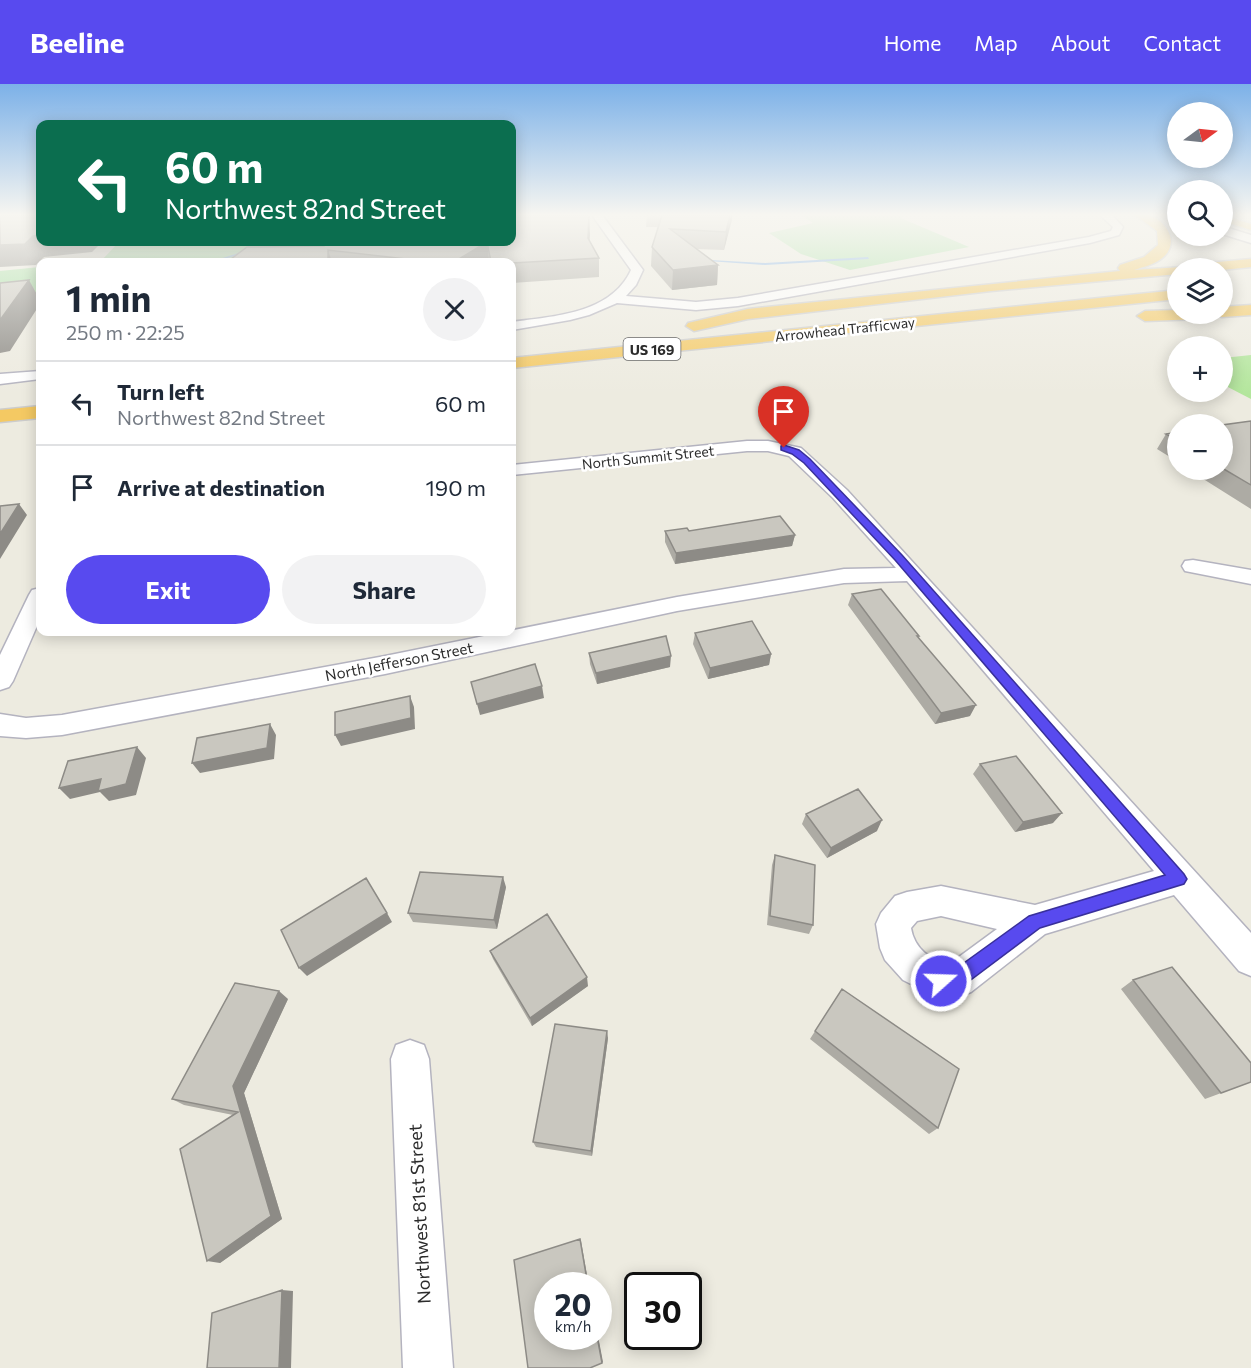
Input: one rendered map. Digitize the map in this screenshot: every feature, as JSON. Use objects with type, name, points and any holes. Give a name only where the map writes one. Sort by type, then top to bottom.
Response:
[{"type":"highway","points":[[674,330],[748,314],[1085,275]]},
{"type":"highway","points":[[991,287],[1124,275]]},
{"type":"highway","name":"Arrowhead Trafficway","points":[[581,340],[1167,280]]},
{"type":"highway","name":"Arrowhead Trafficway","points":[[516,363],[1167,295]]},
{"type":"highway","points":[[1233,311],[1251,310]]},
{"type":"highway","points":[[1131,317],[1167,315]]},
{"type":"highway","points":[[792,334],[1096,319]]},
{"type":"highway","points":[[0,398],[36,394]]},
{"type":"highway","points":[[0,416],[36,412]]},
{"type":"street","points":[[516,326],[545,322],[592,310],[616,299],[635,282],[637,275]]},
{"type":"street","points":[[616,299],[696,306],[847,285],[901,275]]},
{"type":"street","points":[[0,379],[36,375]]},
{"type":"street","name":"North Summit Street","points":[[516,470],[747,446],[784,448],[795,452],[807,461],[913,573]]},
{"type":"street","points":[[1193,566],[1251,577]]},
{"type":"street","points":[[913,573],[1178,879],[1251,959]]},
{"type":"street","name":"North Jefferson Street","points":[[0,724],[3,727],[26,728],[62,725],[385,665],[677,604],[844,576],[913,573]]},
{"type":"street","points":[[0,681],[36,604]]},
{"type":"street","points":[[1035,921],[1178,879]]},
{"type":"street","name":"Northwest 81st Street","points":[[410,1059],[428,1368]]},
{"type":"green space","points":[[0,275],[36,275],[36,296],[0,299]]},
{"type":"green space","points":[[1251,355],[1251,399],[1233,390],[1233,357]]},
{"type":"building","points":[[29,280],[0,320],[0,283]]},
{"type":"building","points":[[1251,421],[1251,485],[1233,474],[1233,423]]},
{"type":"building","points":[[19,504],[0,534],[0,506]]},
{"type":"building","points":[[780,516],[795,535],[676,553],[665,531],[687,528],[689,531]]},
{"type":"building","points":[[881,589],[919,636],[917,636],[976,705],[941,713],[852,594]]},
{"type":"building","points":[[752,621],[771,654],[710,668],[695,633]]},
{"type":"building","points":[[666,636],[671,656],[596,673],[589,653]]},
{"type":"building","points":[[535,664],[542,686],[477,704],[471,682]]},
{"type":"building","points":[[410,696],[411,718],[335,735],[335,712]]},
{"type":"building","points":[[270,724],[267,748],[192,763],[197,738]]},
{"type":"building","points":[[137,747],[126,784],[98,791],[101,779],[59,788],[68,761]]},
{"type":"building","points":[[1016,756],[1062,813],[1023,822],[980,764]]},
{"type":"building","points":[[858,789],[882,820],[831,848],[806,814]]},
{"type":"building","points":[[775,855],[815,865],[813,925],[770,916]]},
{"type":"building","points":[[420,872],[503,877],[494,920],[408,913]]},
{"type":"building","points":[[366,878],[387,913],[299,968],[281,930]]},
{"type":"building","points":[[547,914],[587,977],[530,1018],[490,951]]},
{"type":"building","points":[[1172,967],[1251,1063],[1251,1082],[1221,1093],[1133,980]]},
{"type":"building","points":[[235,983],[279,991],[233,1086],[271,1216],[207,1261],[180,1149],[238,1112],[172,1099]]},
{"type":"building","points":[[842,989],[959,1069],[938,1128],[815,1031]]},
{"type":"building","points":[[555,1024],[607,1031],[591,1151],[533,1142]]},
{"type":"building","points":[[580,1239],[586,1272],[534,1272],[534,1350],[600,1350],[602,1363],[590,1368],[528,1368],[514,1260]]},
{"type":"building","points":[[282,1290],[279,1368],[207,1368],[212,1313]]},
{"type":"route","points":[[784,448],[795,452],[807,461],[840,494],[956,622],[1178,879],[1035,921],[958,979],[941,981]]}]
